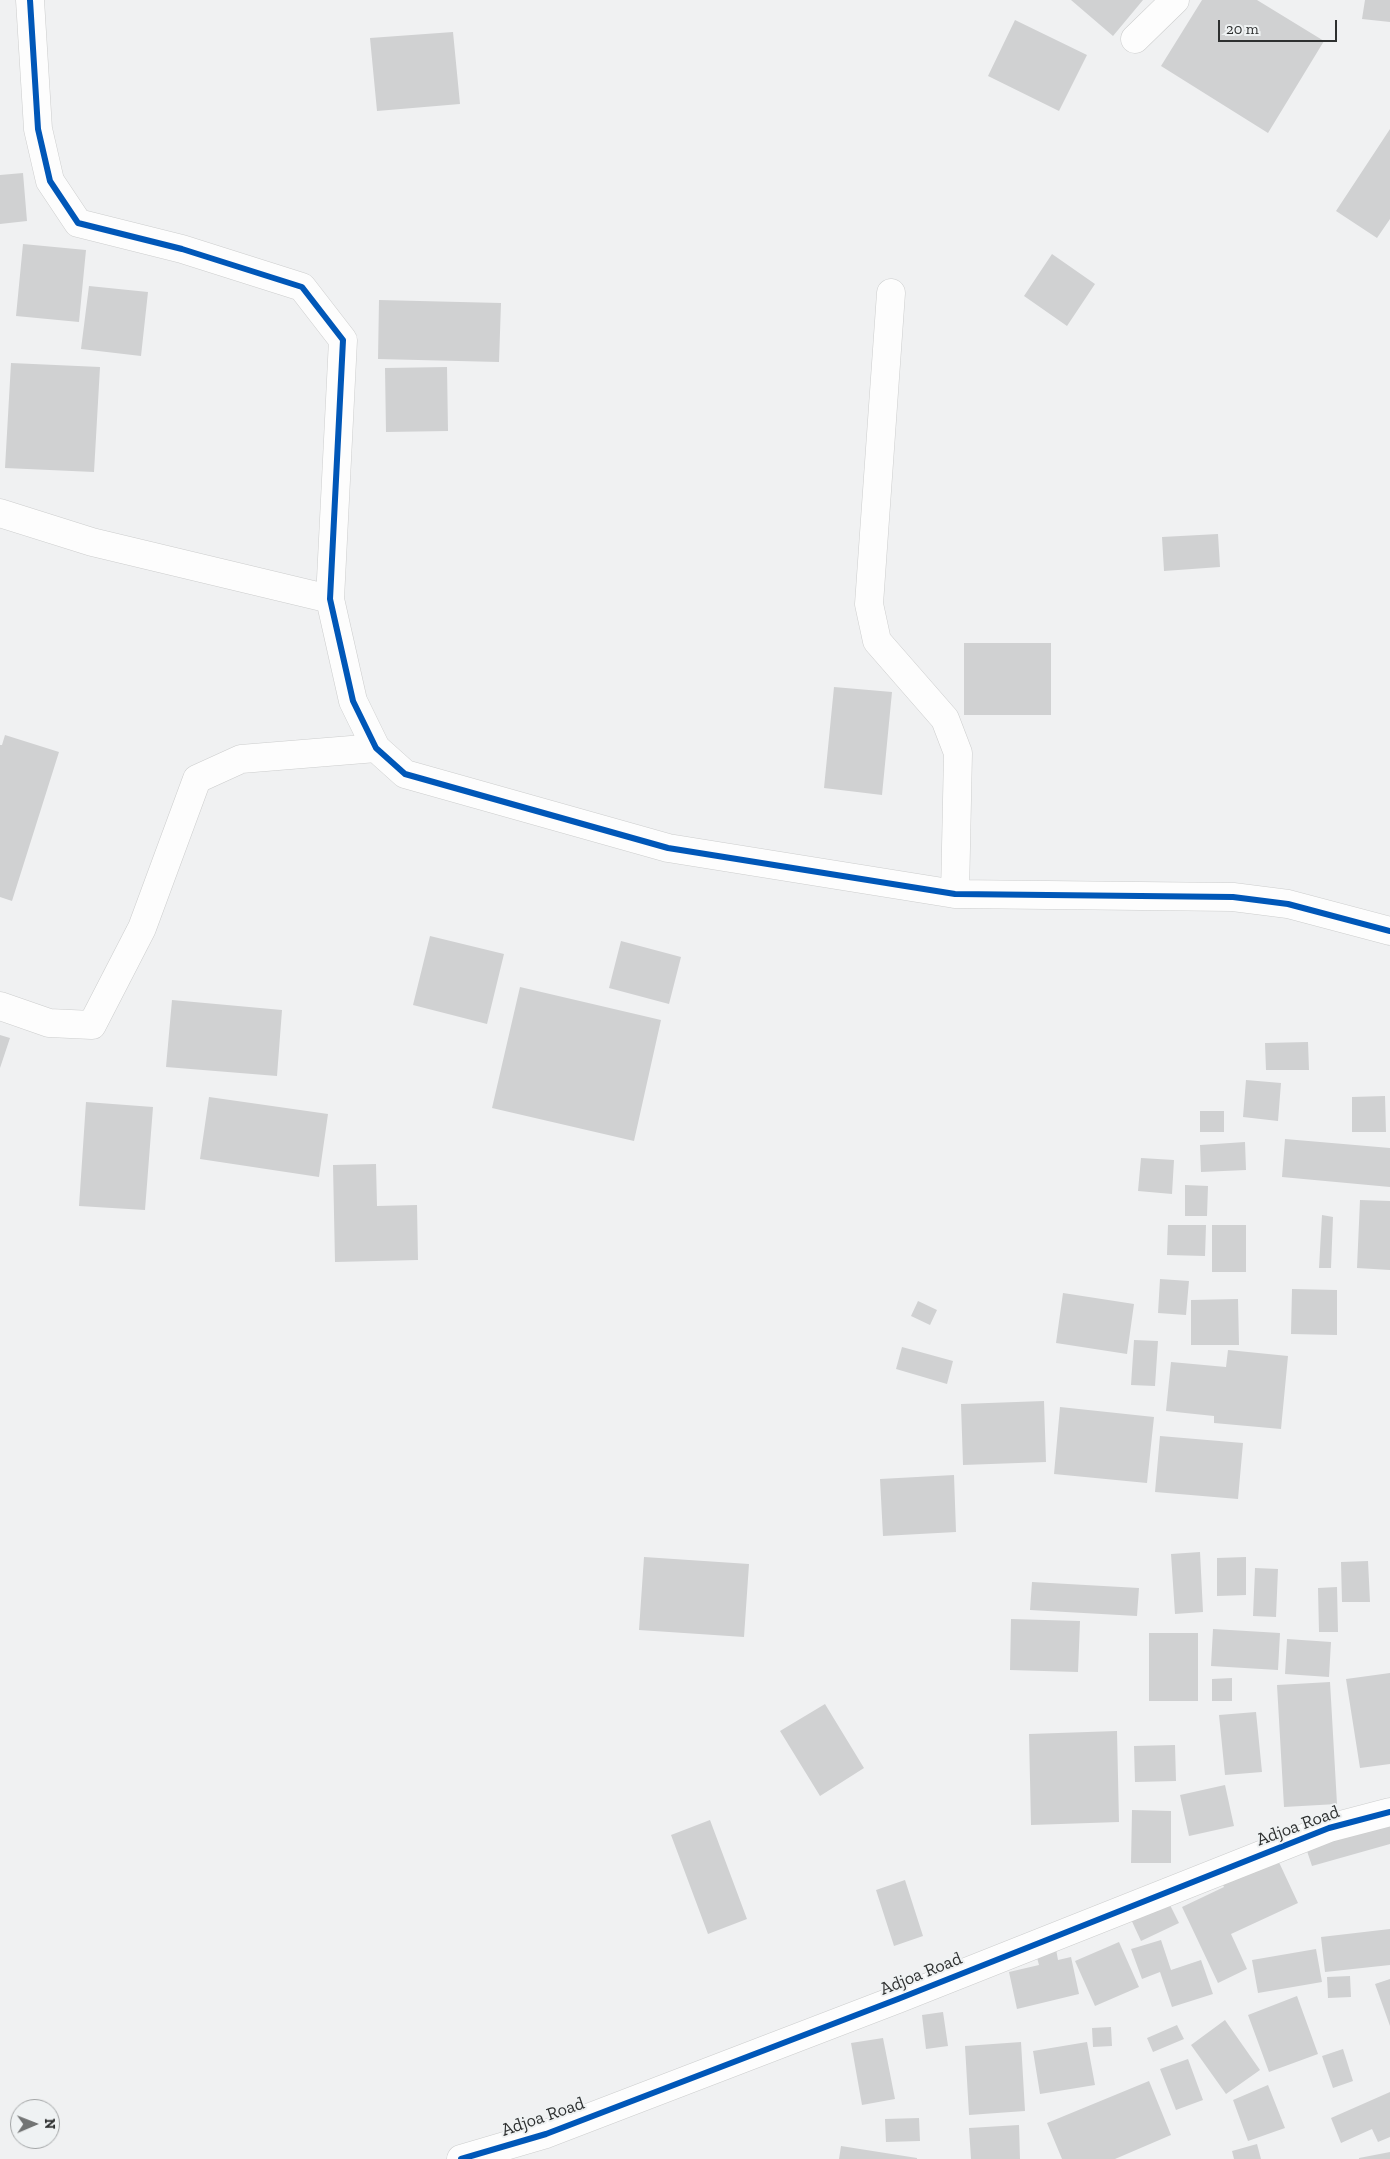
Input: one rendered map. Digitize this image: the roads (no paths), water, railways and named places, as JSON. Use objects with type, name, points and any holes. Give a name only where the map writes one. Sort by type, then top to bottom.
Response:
[{"type":"street","points":[[30,0],[38,129],[50,182],[78,223],[182,249],[302,287],[343,340],[330,599],[352,701],[376,748],[405,774],[668,848],[955,894],[1233,897],[1288,904],[1390,931]]},
{"type":"street","points":[[1135,39],[1175,0]]},
{"type":"street","points":[[892,292],[869,604],[877,641],[945,720],[958,753],[955,894]]},
{"type":"street","points":[[0,513],[92,542],[330,599]]},
{"type":"street","points":[[0,1006],[49,1023],[92,1025],[142,928],[197,779],[240,759],[376,748]]},
{"type":"street","name":"Adjoa Road","points":[[461,2159],[546,2147],[888,2003],[1328,1828],[1390,1812]]}]
